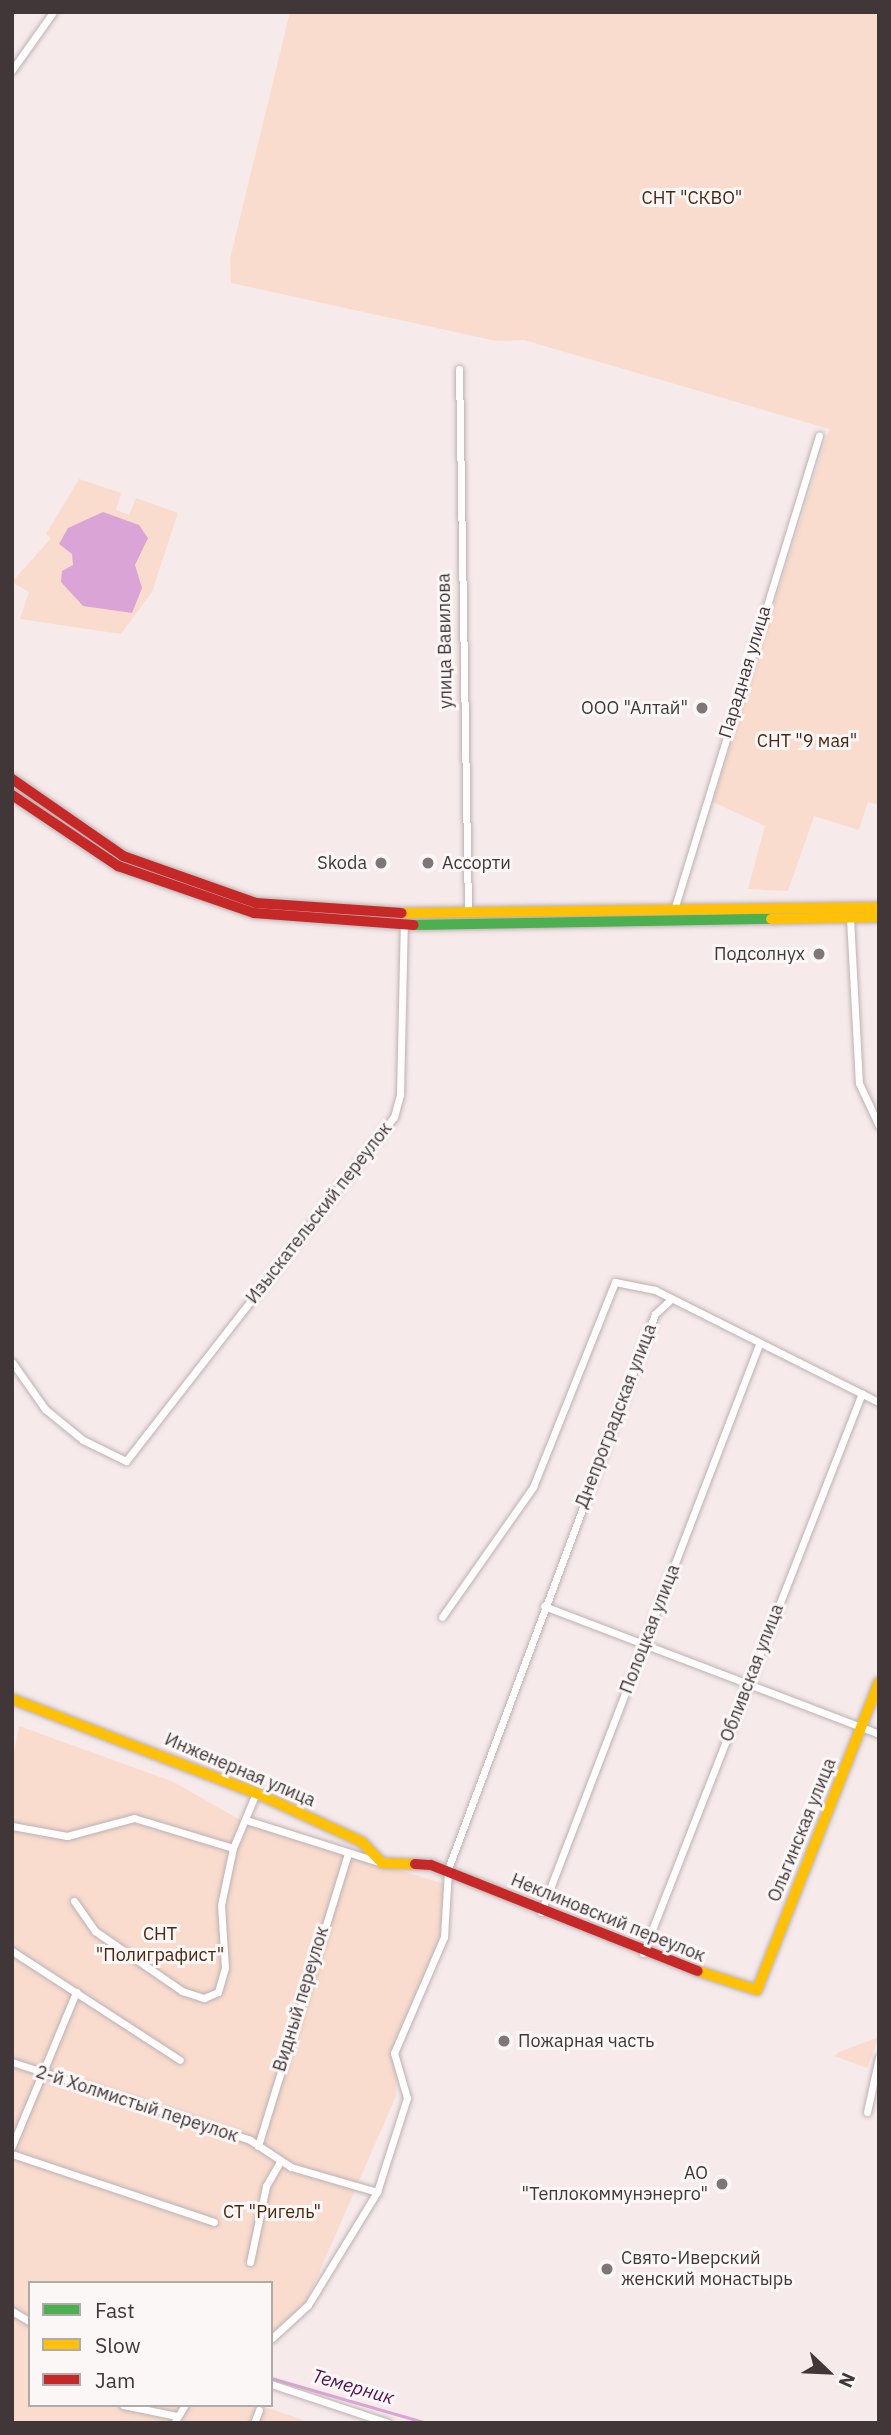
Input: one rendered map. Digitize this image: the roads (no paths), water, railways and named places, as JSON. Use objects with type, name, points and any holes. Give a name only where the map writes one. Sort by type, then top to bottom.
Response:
[{"type":"main road","points":[[12,779],[86,834],[160,874],[256,903],[404,919],[468,912],[879,907]]},
{"type":"main road","points":[[12,795],[79,843],[156,884],[254,913],[404,919],[879,917]]},
{"type":"main road","name":"Ольгинская улица","points":[[757,1990],[879,1682]]},
{"type":"main road","name":"Инженерная улица","points":[[12,1699],[256,1793],[362,1842],[382,1863]]},
{"type":"main road","points":[[382,1863],[448,1871]]},
{"type":"main road","name":"Неклиновский переулок","points":[[448,1871],[643,1953],[757,1990]]},
{"type":"street","points":[[12,70],[53,12]]},
{"type":"street","name":"улица Вавилова","points":[[459,369],[468,912]]},
{"type":"street","name":"Парадная улица","points":[[674,910],[819,436]]},
{"type":"street","points":[[850,918],[859,1083],[879,1126]]},
{"type":"street","name":"Изыскательский переулок","points":[[12,1363],[45,1409],[83,1440],[126,1461],[394,1117],[400,1094],[404,919]]},
{"type":"street","points":[[442,1617],[533,1487],[615,1282],[627,1280],[738,1330],[758,1346],[879,1402]]},
{"type":"street","name":"Днепроградская улица","points":[[273,2337],[308,2305],[377,2192],[407,2098],[394,2053],[444,1937],[448,1871],[544,1606],[655,1314],[670,1300]]},
{"type":"street","name":"Полоцкая улица","points":[[541,1912],[758,1346]]},
{"type":"street","name":"Обливская улица","points":[[643,1953],[862,1393]]},
{"type":"street","points":[[544,1606],[879,1734]]},
{"type":"street","points":[[74,1901],[95,1931],[182,1991],[204,1998],[218,1992],[225,1968],[221,1905],[233,1848],[249,1821],[256,1793]]},
{"type":"street","points":[[12,1826],[66,1836],[134,1818],[233,1848]]},
{"type":"street","points":[[249,1821],[382,1863]]},
{"type":"street","name":"Видный переулок","points":[[258,2146],[348,1853]]},
{"type":"street","points":[[12,1951],[180,2060]]},
{"type":"street","points":[[12,2147],[16,2125],[42,2075],[76,1992]]},
{"type":"street","points":[[867,2112],[879,2057]]},
{"type":"street","name":"2-й Холмистый переулок","points":[[12,2063],[258,2146],[280,2162],[377,2192]]},
{"type":"street","points":[[12,2154],[214,2222]]},
{"type":"street","points":[[250,2262],[266,2186],[280,2162]]},
{"type":"street","points":[[12,2311],[28,2321]]},
{"type":"street","points":[[273,2385],[388,2423]]},
{"type":"street","points":[[130,2407],[176,2420]]},
{"type":"street","points":[[254,2423],[259,2410]]},
{"type":"waterway","name":"Темерник","points":[[273,2379],[427,2423]]},
{"type":"place","name":"ООО \"Алтай\"","points":[[702,708]]},
{"type":"place","name":"Skoda","points":[[381,863]]},
{"type":"place","name":"Ассорти","points":[[428,863]]},
{"type":"place","name":"Подсолнух","points":[[819,954]]},
{"type":"place","name":"Пожарная часть","points":[[504,2041]]},
{"type":"place","name":"АО \"Теплокоммунэнерго\"","points":[[722,2184]]},
{"type":"place","name":"Свято-Иверский женский монастырь","points":[[607,2269]]},
{"type":"park label","name":"СНТ \"СКВО\"","points":[[692,198]]},
{"type":"park label","name":"СНТ \"9 мая\"","points":[[807,741]]},
{"type":"park label","name":"СНТ \"Полиграфист\"","points":[[160,1945]]},
{"type":"park label","name":"СТ \"Ригель\"","points":[[272,2212]]}]
